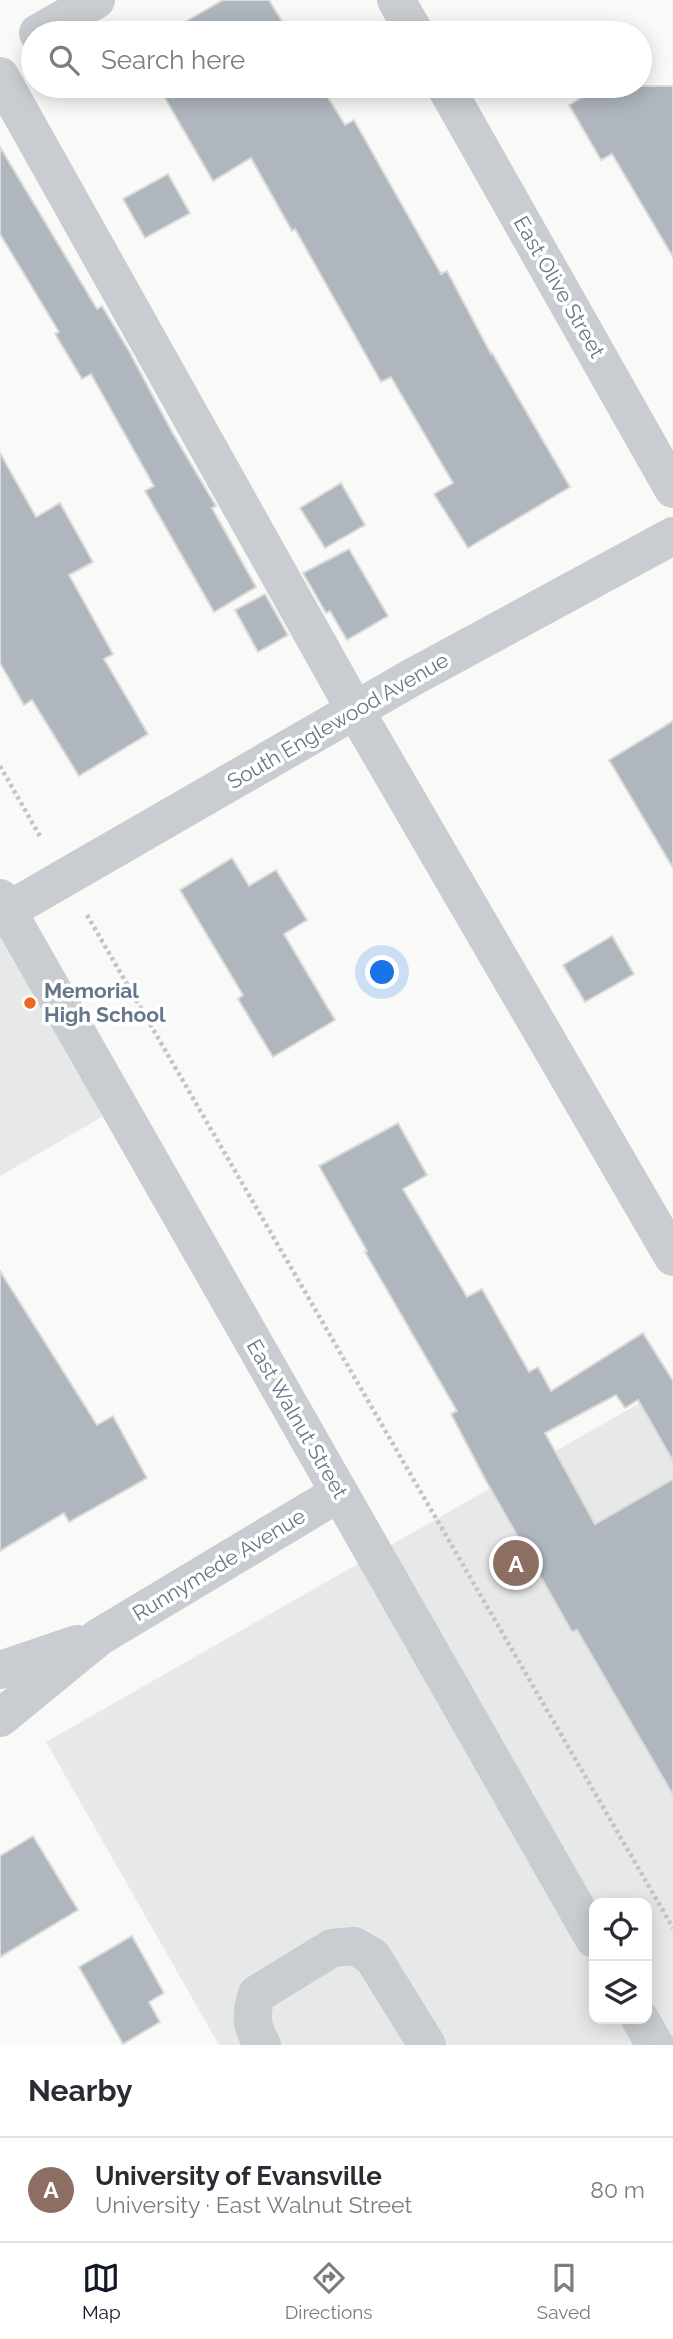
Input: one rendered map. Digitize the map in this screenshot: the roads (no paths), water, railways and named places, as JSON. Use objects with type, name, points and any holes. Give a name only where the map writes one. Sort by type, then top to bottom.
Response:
[{"type":"street","points":[[59,21],[96,0]]},
{"type":"street","points":[[396,0],[408,21]]},
{"type":"street","points":[[0,55],[21,43]]},
{"type":"street","points":[[0,76],[355,710],[673,1257]]},
{"type":"street","name":"East Olive Street","points":[[451,98],[673,489]]},
{"type":"street","name":"South Englewood Avenue","points":[[4,905],[673,536]]},
{"type":"street","name":"East Walnut Street","points":[[4,905],[589,1930]]},
{"type":"street","name":"Runnymede Avenue","points":[[0,1718],[99,1637],[339,1493]]},
{"type":"street","name":"Runnymede Avenue","points":[[0,1670],[99,1637]]},
{"type":"street","points":[[262,2045],[255,2032],[251,2012],[257,1994],[332,1948],[354,1946],[372,1956],[427,2045]]},
{"type":"street","points":[[643,2024],[655,2045]]},
{"type":"place","name":"Memorial High School","points":[[30,1003]]},
{"type":"place","name":"University of Evansville","points":[[516,1563]]}]
